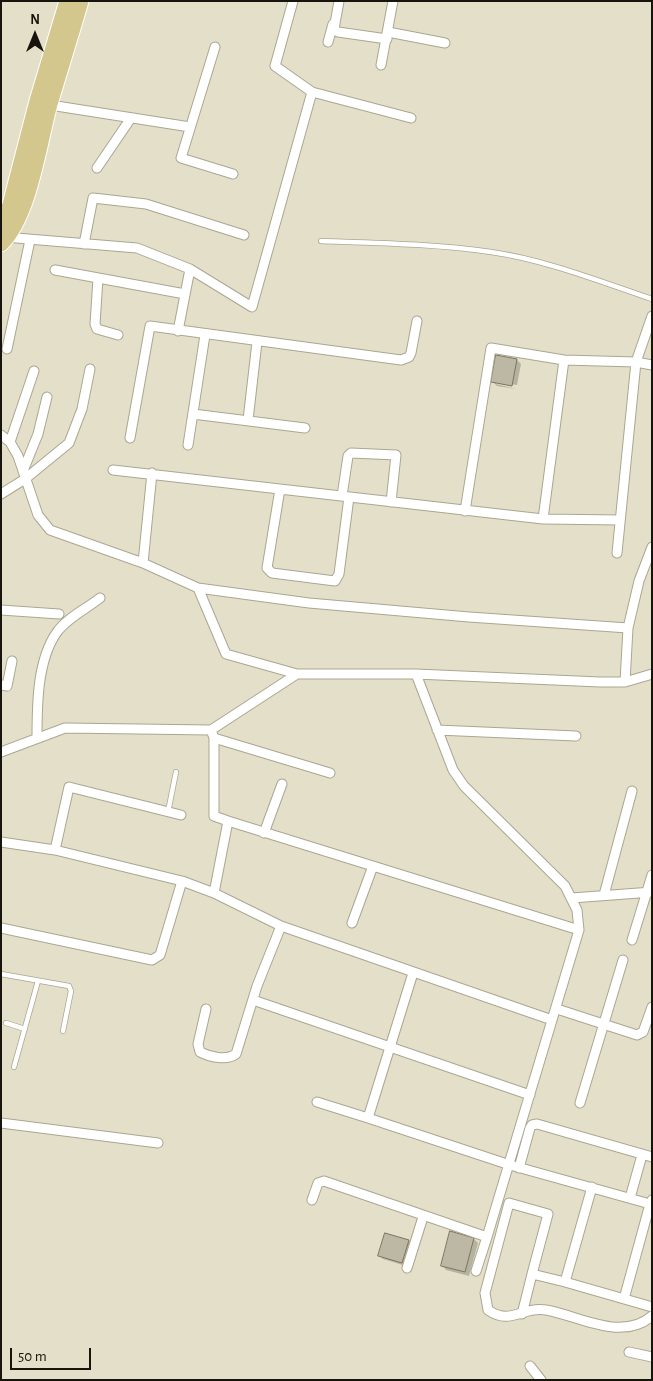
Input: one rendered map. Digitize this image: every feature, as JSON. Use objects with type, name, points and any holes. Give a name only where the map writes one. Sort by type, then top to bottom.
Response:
[{"type":"main road","points":[[3,236],[37,101],[67,1]]},
{"type":"main road","points":[[3,236],[23,209],[50,105],[81,1]]},
{"type":"street","points":[[293,1],[275,66],[312,92],[411,118]]},
{"type":"street","points":[[328,42],[339,1]]},
{"type":"street","points":[[381,65],[393,1]]},
{"type":"street","points":[[333,24],[334,29],[338,32],[445,43]]},
{"type":"street","points":[[215,47],[181,158],[233,174]]},
{"type":"street","points":[[3,236],[30,240],[137,248],[190,269],[252,307],[312,92]]},
{"type":"street","points":[[50,105],[190,127]]},
{"type":"street","points":[[97,168],[131,118]]},
{"type":"street","points":[[84,244],[93,198],[146,204],[244,235]]},
{"type":"street","points":[[7,349],[30,240]]},
{"type":"street","points":[[178,331],[190,269]]},
{"type":"street","points":[[55,270],[185,294]]},
{"type":"street","points":[[98,278],[95,324],[98,329],[118,336]]},
{"type":"street","points":[[617,553],[636,362],[652,316]]},
{"type":"street","points":[[130,438],[150,326],[205,335],[401,360],[409,357],[411,353],[417,321]]},
{"type":"street","points":[[188,445],[205,335]]},
{"type":"street","points":[[248,420],[257,342]]},
{"type":"street","points":[[465,511],[491,348],[564,360],[636,362],[652,365]]},
{"type":"street","points":[[543,519],[564,360]]},
{"type":"street","points":[[1,494],[69,443],[82,409],[90,370]]},
{"type":"street","points":[[10,442],[34,371]]},
{"type":"street","points":[[24,475],[38,434],[47,397]]},
{"type":"street","points":[[193,414],[305,428]]},
{"type":"street","points":[[1,435],[10,442],[18,456],[38,515],[50,530],[143,563],[198,588],[309,603],[468,618],[628,628]]},
{"type":"street","points":[[280,489],[267,568],[272,573],[336,581],[339,574],[348,456],[351,452],[396,454],[391,502]]},
{"type":"street","points":[[113,470],[543,519],[620,520]]},
{"type":"street","points":[[143,563],[152,473]]},
{"type":"street","points":[[625,682],[628,628],[639,581],[652,547]]},
{"type":"street","points":[[198,588],[226,654],[297,674],[416,674],[625,682],[652,674]]},
{"type":"street","points":[[37,738],[40,683],[57,632],[72,618],[100,598]]},
{"type":"street","points":[[1,610],[59,614]]},
{"type":"street","points":[[1,685],[7,686],[12,661]]},
{"type":"street","points":[[212,734],[297,674]]},
{"type":"street","points":[[416,674],[453,770],[464,786],[565,886],[577,910],[579,930],[557,1009],[552,1020],[510,1165],[476,1270]]},
{"type":"street","points":[[1,752],[65,728],[212,734],[330,773]]},
{"type":"street","points":[[437,730],[576,736]]},
{"type":"street","points":[[212,734],[214,816],[228,822],[579,930]]},
{"type":"street","points":[[264,833],[282,784]]},
{"type":"street","points":[[55,850],[69,787],[181,816]]},
{"type":"street","points":[[604,895],[632,791]]},
{"type":"street","points":[[214,893],[228,822]]},
{"type":"street","points":[[1,842],[55,850],[182,881],[214,893],[281,926],[552,1020]]},
{"type":"street","points":[[352,923],[372,866]]},
{"type":"street","points":[[632,940],[652,875]]},
{"type":"street","points":[[1,928],[152,960],[160,955],[182,881]]},
{"type":"street","points":[[572,898],[648,892]]},
{"type":"street","points":[[206,1009],[198,1044],[200,1052],[226,1058],[236,1054],[253,1000],[281,926]]},
{"type":"street","points":[[580,1103],[623,960]]},
{"type":"street","points":[[368,1118],[413,973]]},
{"type":"street","points":[[253,1000],[389,1049],[530,1096]]},
{"type":"street","points":[[557,1009],[637,1035],[643,1032],[652,1007]]},
{"type":"street","points":[[317,1102],[520,1168],[651,1202],[624,1299]]},
{"type":"street","points":[[1,1123],[158,1143]]},
{"type":"street","points":[[520,1168],[530,1128],[532,1125],[537,1124],[652,1157]]},
{"type":"street","points":[[630,1198],[642,1154]]},
{"type":"street","points":[[312,1200],[318,1183],[324,1181],[423,1217],[487,1237]]},
{"type":"street","points":[[565,1282],[592,1188]]},
{"type":"street","points":[[522,1314],[548,1214],[509,1203],[485,1293],[485,1303],[488,1310],[496,1316],[507,1318],[522,1314],[533,1309],[546,1310],[618,1329],[642,1325],[652,1316]]},
{"type":"street","points":[[407,1268],[423,1217]]},
{"type":"street","points":[[532,1274],[652,1307]]},
{"type":"street","points":[[629,1352],[652,1357]]},
{"type":"street","points":[[530,1366],[542,1380]]},
{"type":"lane","points":[[321,241],[424,245],[493,252],[545,263],[652,298]]},
{"type":"lane","points":[[168,812],[176,772]]},
{"type":"lane","points":[[1,974],[38,982],[70,986],[71,991],[63,1031]]},
{"type":"lane","points":[[14,1067],[38,982]]},
{"type":"lane","points":[[6,1024],[25,1028]]},
{"type":"building","points":[[496,355],[517,359],[512,386],[491,382]]},
{"type":"building","points":[[450,1231],[474,1238],[465,1272],[441,1266]]},
{"type":"building","points":[[385,1233],[409,1240],[402,1263],[378,1256]]}]
